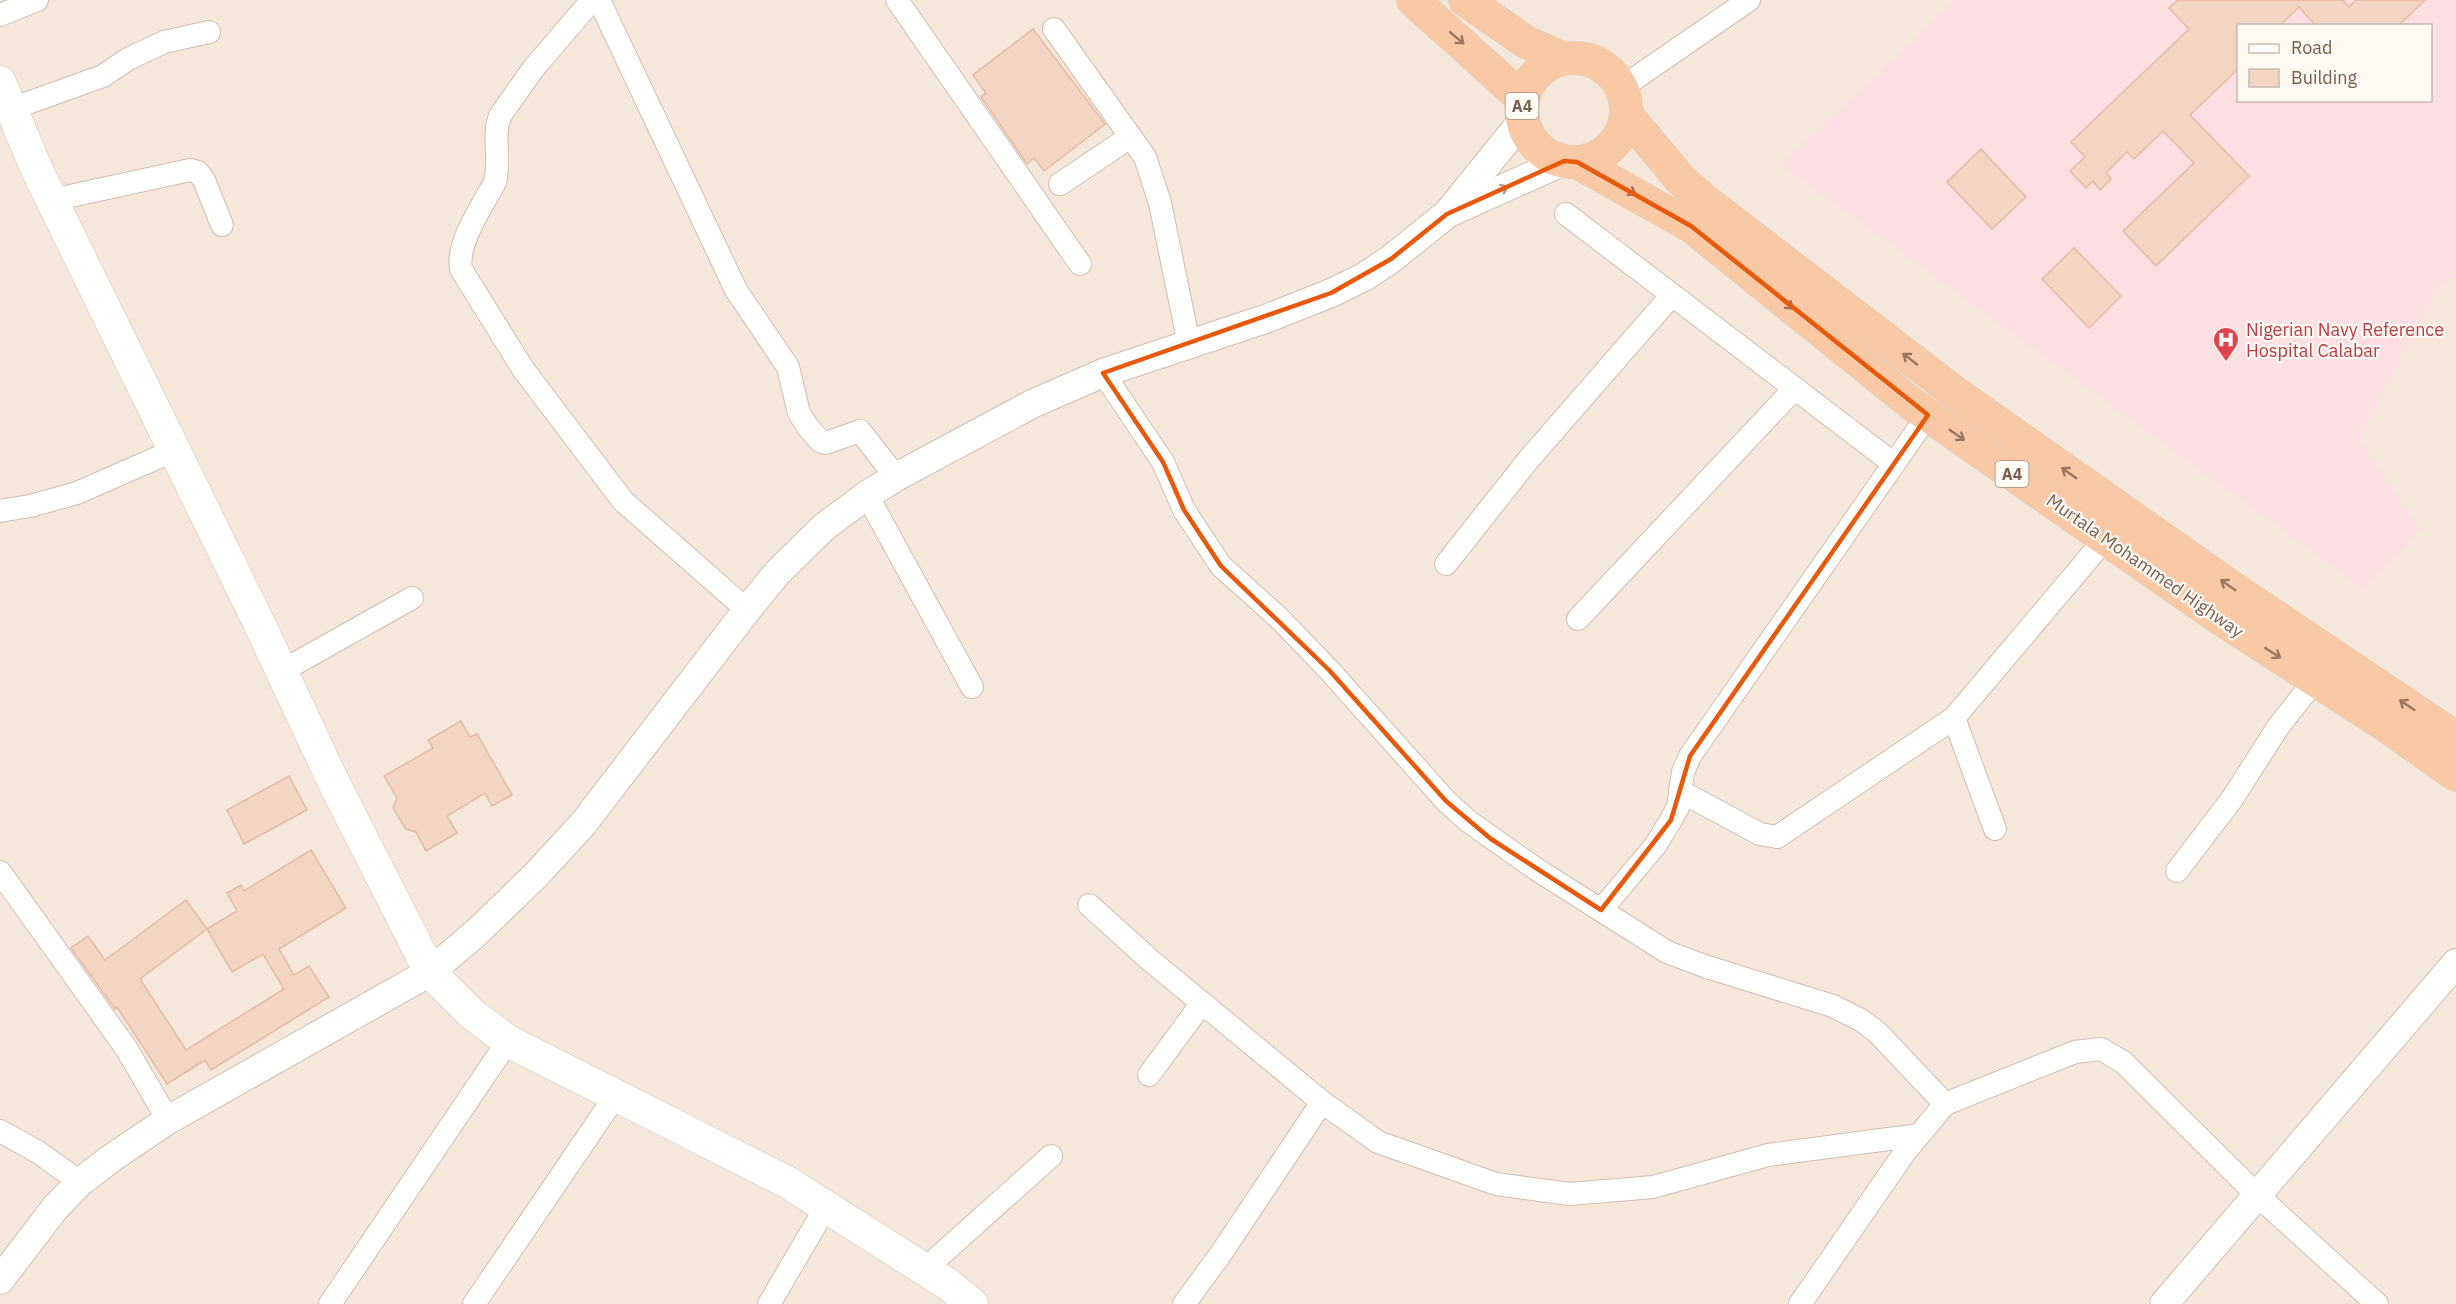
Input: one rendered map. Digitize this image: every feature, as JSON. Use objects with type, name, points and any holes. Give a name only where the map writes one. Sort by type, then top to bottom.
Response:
[{"type":"highway","name":"A4","points":[[1413,0],[1523,110]]},
{"type":"highway","name":"A4","points":[[1465,0],[1526,42],[1564,59]]},
{"type":"highway","name":"A4","points":[[1571,161],[1552,157],[1537,146],[1527,132],[1523,110],[1528,85],[1538,73],[1550,64],[1564,59],[1587,59],[1601,65],[1613,75],[1623,101]]},
{"type":"highway","points":[[1571,161],[1593,158],[1607,149],[1618,137],[1623,101]]},
{"type":"highway","name":"Murtala Mohammed Highway","points":[[1623,101],[1681,180],[1954,392],[2231,587],[2456,738]]},
{"type":"highway","name":"Murtala Mohammed Highway","points":[[1571,161],[1690,226],[1928,415],[2217,617],[2456,775]]},
{"type":"main road","points":[[6,95],[52,200],[282,671],[332,779],[430,972],[472,1014],[508,1041],[787,1182],[925,1269],[972,1304]]},
{"type":"street","points":[[0,15],[37,0]]},
{"type":"street","points":[[897,0],[1080,264]]},
{"type":"street","points":[[1623,101],[1749,0]]},
{"type":"street","points":[[747,610],[623,501],[523,369],[461,269],[461,255],[467,236],[495,182],[497,172],[496,125],[500,116],[533,69],[587,1],[736,290],[788,367],[799,413],[807,426],[820,441],[826,443],[860,431],[896,477]]},
{"type":"street","points":[[1054,29],[1145,158],[1160,203],[1189,344]]},
{"type":"street","points":[[6,95],[103,76],[128,59],[164,42],[209,32]]},
{"type":"street","points":[[0,1280],[55,1208],[80,1182],[113,1157],[168,1120],[430,972],[506,905],[583,824],[747,610],[778,572],[824,527],[896,477],[1032,404],[1103,374],[1331,294],[1364,277],[1391,259],[1447,214],[1523,110]]},
{"type":"street","points":[[1060,184],[1130,137]]},
{"type":"street","points":[[1447,214],[1571,161]]},
{"type":"street","points":[[52,200],[190,170],[198,172],[204,180],[222,225]]},
{"type":"street","points":[[1566,214],[1894,464]]},
{"type":"street","points":[[1446,564],[1529,459],[1672,295]]},
{"type":"street","points":[[1103,374],[1163,462],[1184,510],[1221,566],[1280,619],[1321,661],[1446,801],[1491,839],[1667,952],[1707,967],[1833,1006],[1861,1020],[1878,1033],[1945,1104]]},
{"type":"street","points":[[1578,619],[1794,388]]},
{"type":"street","points":[[1601,909],[1655,846],[1678,807],[1683,772],[1690,756],[1928,415]]},
{"type":"street","points":[[0,511],[30,506],[77,493],[175,450]]},
{"type":"street","points":[[867,495],[972,687]]},
{"type":"street","points":[[1680,791],[1760,834],[1777,837],[1954,718],[2105,539]]},
{"type":"street","points":[[282,671],[412,598]]},
{"type":"street","points":[[2177,871],[2232,800],[2278,727],[2314,680]]},
{"type":"street","points":[[1954,718],[1995,829]]},
{"type":"street","points":[[0,872],[126,1048],[168,1120]]},
{"type":"street","points":[[1089,905],[1202,1003],[1322,1102],[1378,1142],[1496,1184],[1570,1194],[1653,1187],[1768,1155],[1920,1135]]},
{"type":"street","points":[[2164,1304],[2456,963]]},
{"type":"street","points":[[1149,1075],[1202,1003]]},
{"type":"street","points":[[330,1304],[508,1041]]},
{"type":"street","points":[[1800,1304],[1898,1162],[1945,1104],[2075,1052],[2101,1049],[2122,1062],[2257,1195],[2377,1304]]},
{"type":"street","points":[[474,1304],[616,1095]]},
{"type":"street","points":[[1184,1304],[1220,1255],[1322,1102]]},
{"type":"street","points":[[0,1131],[38,1152],[80,1182]]},
{"type":"street","points":[[925,1269],[1051,1156]]},
{"type":"street","points":[[769,1304],[826,1207]]},
{"type":"highlighted area","points":[[1564,161],[1577,162],[1691,226],[1928,415],[1690,756],[1671,820],[1601,910],[1491,839],[1446,801],[1329,670],[1221,566],[1184,510],[1163,462],[1103,373],[1331,293],[1391,259],[1447,214]]},
{"type":"shaded area","points":[[0,0],[2456,0],[2456,1304],[0,1304]]},
{"type":"shaded area","name":"Nigerian Navy Reference Hospital Calabar","points":[[1954,0],[2456,0],[2456,277],[2439,288],[2360,438],[2421,530],[2364,590],[1781,165]]},
{"type":"building","points":[[2178,0],[2343,0],[2349,7],[2356,0],[2425,0],[2400,24],[2314,24],[2299,7],[2281,24],[2237,24],[2237,70],[2190,115],[2249,176],[2156,266],[2123,231],[2194,163],[2163,131],[2134,159],[2127,152],[2106,173],[2111,179],[2100,190],[2093,181],[2086,188],[2070,171],[2085,157],[2071,142],[2189,29],[2169,8]]},
{"type":"building","points":[[1033,29],[1105,124],[1044,171],[1034,158],[1027,164],[981,97],[986,93],[973,75]]},
{"type":"building","points":[[1981,149],[2026,197],[1992,229],[1947,182]]},
{"type":"building","points":[[2074,248],[2121,296],[2089,328],[2042,279]]},
{"type":"building","points":[[461,721],[470,737],[477,734],[512,795],[492,806],[485,793],[447,816],[457,833],[426,851],[416,832],[406,829],[393,808],[397,798],[384,776],[433,748],[428,740]]},
{"type":"building","points":[[289,776],[307,810],[244,844],[227,810]]},
{"type":"building","points":[[311,850],[346,908],[279,949],[294,975],[309,966],[329,997],[211,1070],[205,1060],[167,1084],[117,1007],[115,1009],[71,948],[88,936],[105,960],[186,900],[207,929],[237,911],[227,893],[241,885],[244,891]],"holes":[[[207,929],[232,972],[263,954],[284,989],[186,1050],[140,979]]]},
{"type":"place","name":"Nigerian Navy Reference Hospital Calabar","points":[[2226,363]]}]
